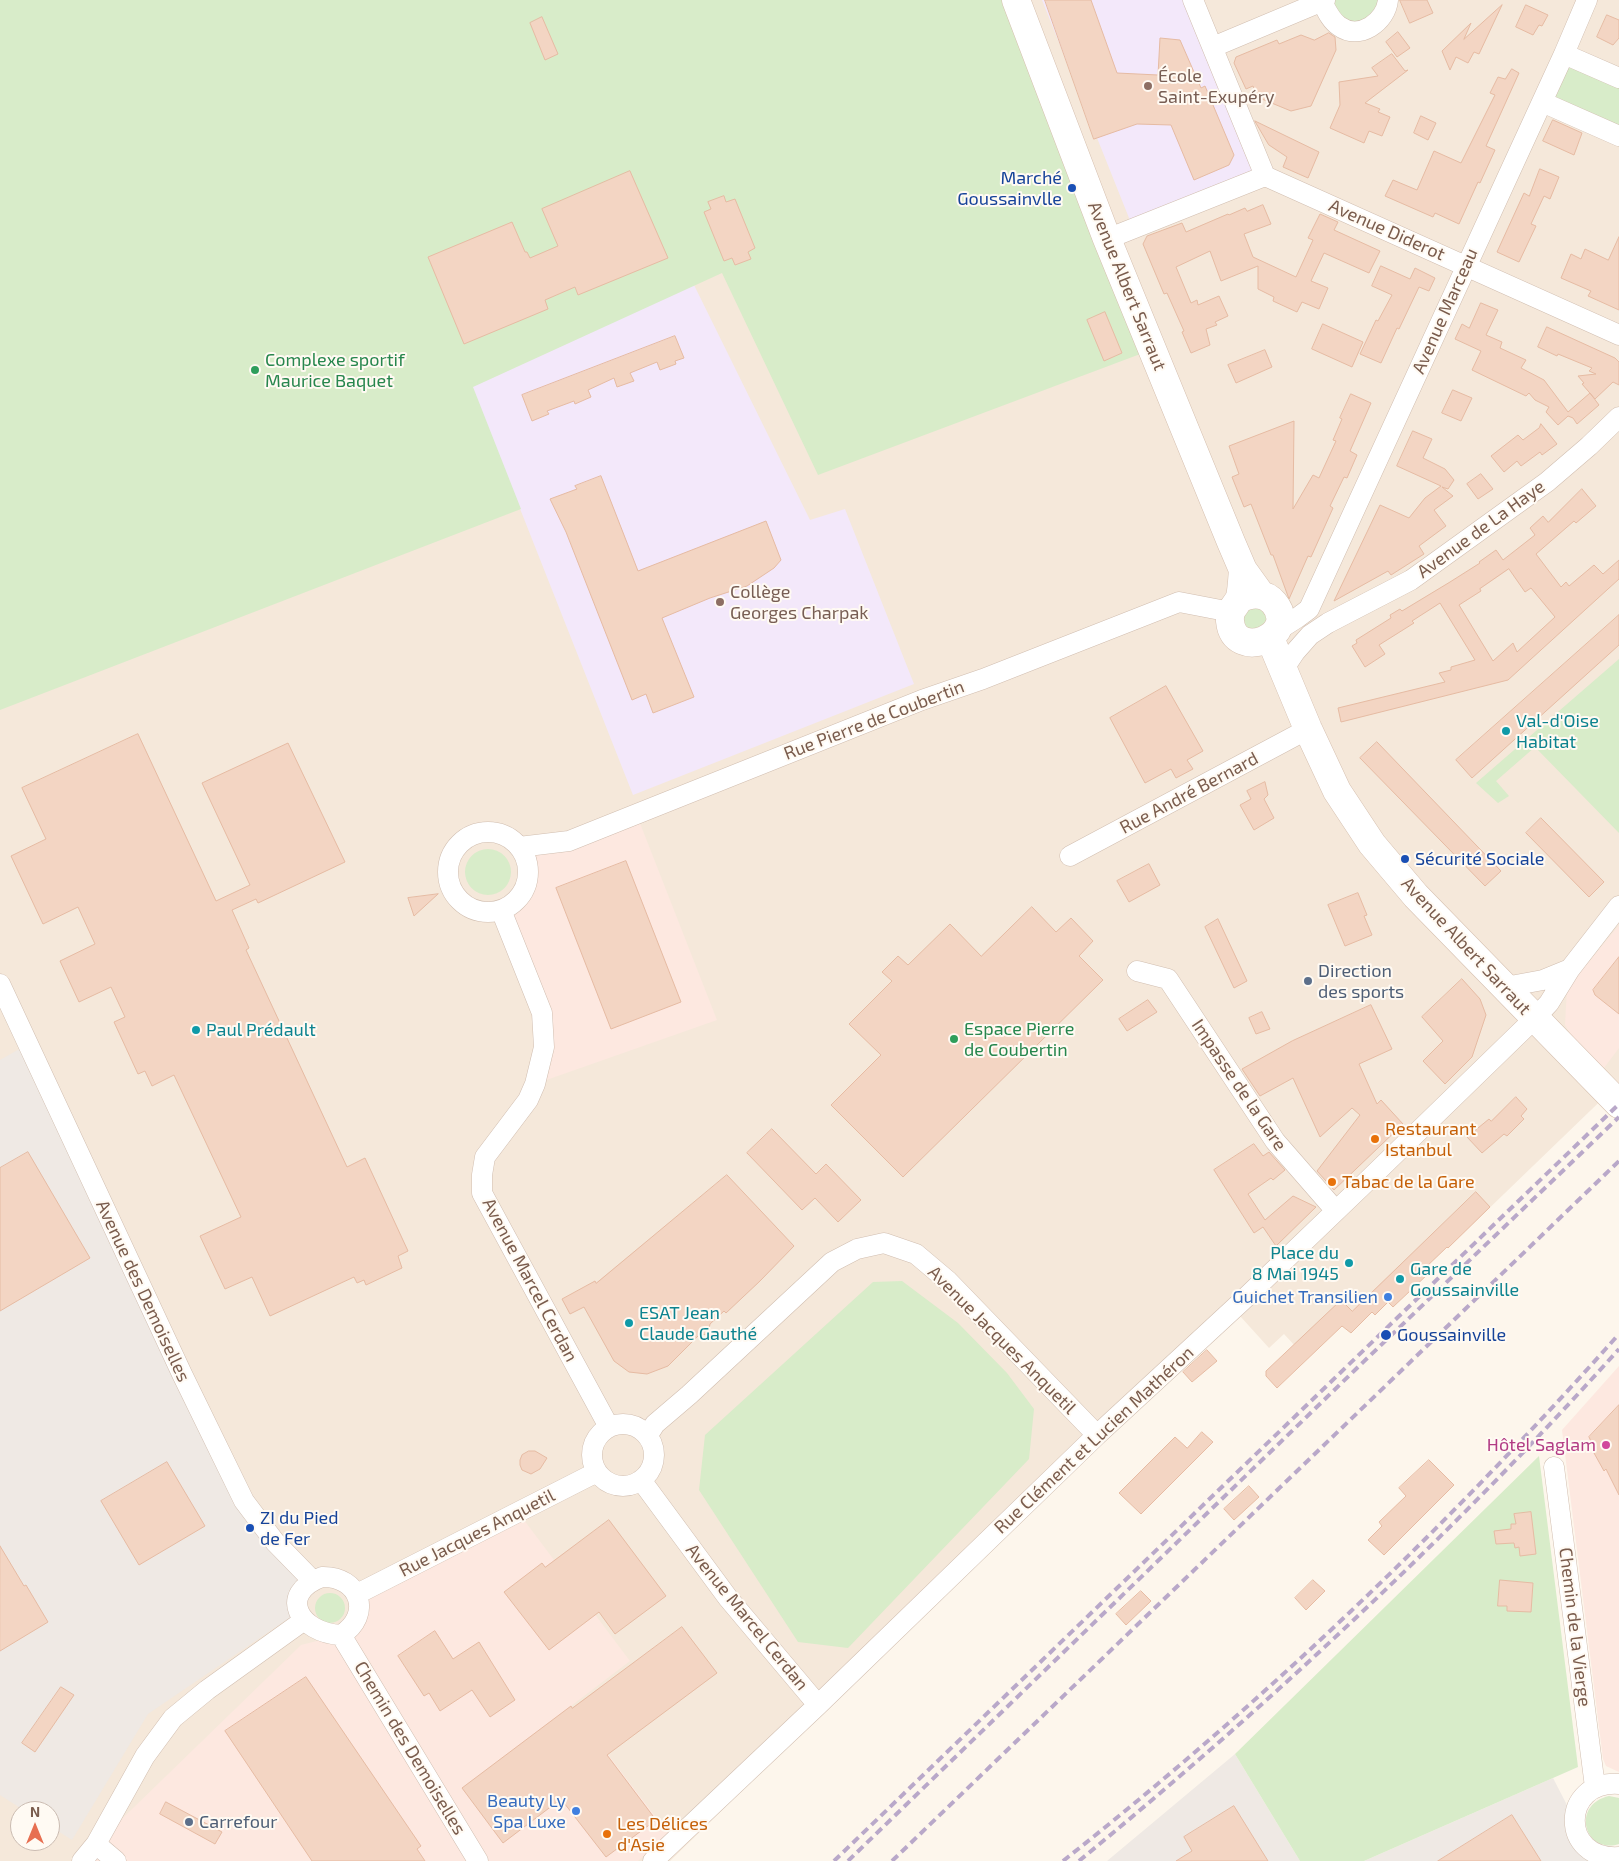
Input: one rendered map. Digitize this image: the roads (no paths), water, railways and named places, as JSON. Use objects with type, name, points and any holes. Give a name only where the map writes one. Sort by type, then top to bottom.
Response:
[{"type":"street","name":"Avenue Albert Sarraut","points":[[1016,0],[1107,239],[1243,570],[1270,614],[1283,670],[1337,791],[1372,844],[1416,896],[1619,1104]]},
{"type":"street","points":[[1107,239],[1265,176],[1193,0]]},
{"type":"street","points":[[1213,48],[1323,0],[1332,20],[1340,27],[1350,31],[1360,31],[1378,23],[1384,13],[1388,0]]},
{"type":"street","name":"Avenue Marceau","points":[[1270,614],[1467,265],[1564,54],[1586,0]]},
{"type":"street","points":[[1564,54],[1619,78]]},
{"type":"street","points":[[1542,102],[1619,136]]},
{"type":"street","name":"Avenue Diderot","points":[[1265,176],[1467,265],[1619,335]]},
{"type":"street","name":"Avenue de La Haye","points":[[1283,670],[1310,635],[1328,623],[1419,574],[1547,482],[1619,417]]},
{"type":"street","name":"Rue Pierre de Coubertin","points":[[519,847],[569,841],[922,700],[983,679],[1179,602],[1270,614]]},
{"type":"street","points":[[1270,614],[1328,623]]},
{"type":"street","name":"Rue André Bernard","points":[[1070,856],[1308,729]]},
{"type":"street","points":[[484,832],[497,833],[509,838],[519,847],[525,858],[528,870],[527,883],[522,895],[513,904],[501,910],[477,911],[466,906],[457,898],[451,888],[448,876],[453,852],[461,842],[472,835],[484,832]]},
{"type":"street","name":"Rue Clément et Lucien Mathéron","points":[[653,1861],[818,1705],[1097,1435],[1241,1302],[1534,1019],[1549,1003],[1570,969],[1619,906]]},
{"type":"street","name":"Avenue Marcel Cerdan","points":[[501,910],[542,1013],[544,1047],[535,1084],[528,1100],[486,1157],[482,1174],[482,1193],[609,1427]]},
{"type":"street","points":[[1505,987],[1544,980],[1570,969]]},
{"type":"street","name":"Impasse de la Gare","points":[[1137,971],[1168,979],[1275,1141],[1336,1211]]},
{"type":"street","name":"Avenue des Demoiselles","points":[[0,984],[182,1374],[244,1501],[275,1542],[313,1581]]},
{"type":"street","name":"Avenue Jacques Anquetil","points":[[648,1435],[655,1424],[689,1395],[832,1262],[857,1249],[884,1244],[916,1254],[948,1281],[1097,1435]]},
{"type":"street","points":[[619,1423],[630,1424],[640,1428],[648,1435],[653,1444],[655,1454],[653,1464],[641,1480],[632,1485],[622,1486],[612,1484],[597,1472],[592,1452],[594,1442],[600,1433],[619,1423]]},
{"type":"street","name":"Chemin de la Vierge","points":[[1554,1468],[1596,1787]]},
{"type":"street","name":"Rue Jacques Anquetil","points":[[357,1594],[597,1472]]},
{"type":"street","name":"Avenue Marcel Cerdan","points":[[641,1480],[728,1598],[818,1705]]},
{"type":"street","points":[[333,1576],[343,1579],[357,1594],[359,1614],[349,1630],[341,1635],[330,1635],[320,1632],[303,1621],[298,1612],[298,1601],[301,1593],[313,1581],[322,1577],[333,1576]]},
{"type":"street","points":[[82,1861],[96,1844],[145,1756],[173,1718],[207,1690],[303,1621]]},
{"type":"street","name":"Chemin des Demoiselles","points":[[341,1635],[478,1861]]},
{"type":"street","points":[[1619,1784],[1607,1784],[1596,1787],[1585,1794],[1578,1803],[1574,1815],[1574,1827],[1578,1838],[1586,1848],[1608,1858],[1619,1857]]},
{"type":"street","points":[[96,1844],[116,1861]]},
{"type":"railway","points":[[834,1861],[1619,1104]]},
{"type":"railway","points":[[848,1861],[1619,1117]]},
{"type":"railway","points":[[892,1861],[1619,1161]]},
{"type":"railway","points":[[1063,1861],[1210,1739],[1352,1610],[1489,1475],[1619,1334]]},
{"type":"railway","points":[[1079,1861],[1221,1740],[1359,1615],[1492,1485],[1619,1349]]},
{"type":"place","name":"École Saint-Exupéry","points":[[1148,86]]},
{"type":"place","name":"Marché Goussainvlle","points":[[1072,188]]},
{"type":"place","name":"Complexe sportif Maurice Baquet","points":[[255,370]]},
{"type":"place","name":"Collège Georges Charpak","points":[[720,602]]},
{"type":"place","name":"Val-d'Oise Habitat","points":[[1506,731]]},
{"type":"place","name":"Sécurité Sociale","points":[[1405,859]]},
{"type":"place","name":"Direction des sports","points":[[1308,981]]},
{"type":"place","name":"Paul Prédault","points":[[196,1030]]},
{"type":"place","name":"Espace Pierre de Coubertin","points":[[954,1039]]},
{"type":"place","name":"Restaurant Istanbul","points":[[1375,1139]]},
{"type":"place","name":"Tabac de la Gare","points":[[1332,1182]]},
{"type":"place","name":"Place du 8 Mai 1945","points":[[1349,1263]]},
{"type":"place","name":"Gare de Goussainville","points":[[1400,1279]]},
{"type":"place","name":"Guichet Transilien","points":[[1388,1297]]},
{"type":"place","name":"ESAT Jean Claude Gauthé","points":[[629,1323]]},
{"type":"place","name":"Goussainville","points":[[1386,1335]]},
{"type":"place","name":"Hôtel Saglam","points":[[1606,1445]]},
{"type":"place","name":"ZI du Pied de Fer","points":[[250,1528]]},
{"type":"place","name":"Beauty Ly Spa Luxe","points":[[576,1811]]},
{"type":"place","name":"Carrefour","points":[[189,1822]]},
{"type":"place","name":"Les Délices d'Asie","points":[[607,1834]]}]
